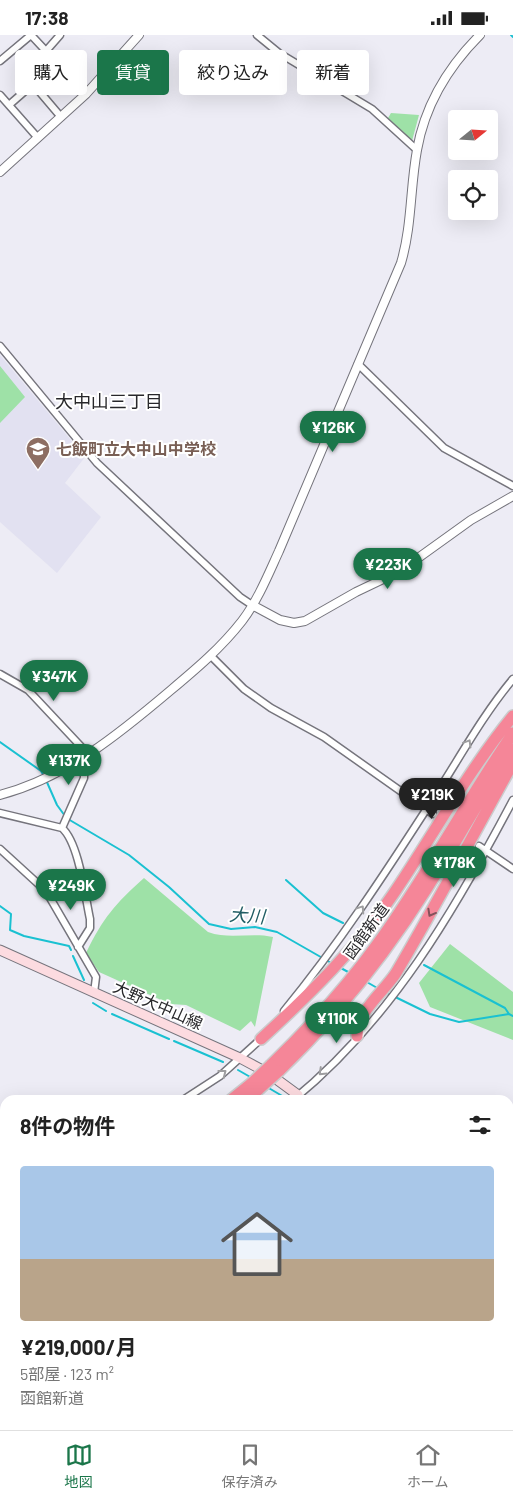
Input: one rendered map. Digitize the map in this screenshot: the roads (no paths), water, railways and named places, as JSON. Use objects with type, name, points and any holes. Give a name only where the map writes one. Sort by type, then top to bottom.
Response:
[{"type":"highway","points":[[262,1039],[306,997],[326,967],[345,955],[394,894],[482,757],[513,716]]},
{"type":"highway","name":"函館新道","points":[[368,965],[513,733]]},
{"type":"highway","name":"函館新道","points":[[240,1095],[255,1086],[275,1068],[324,1011],[355,982],[427,889],[513,749]]},
{"type":"highway","points":[[357,1036],[359,1020],[386,996],[392,978],[421,931],[513,763]]},
{"type":"highway","name":"函館新道","points":[[249,1095],[255,1086]]},
{"type":"main road","name":"大野大中山線","points":[[0,951],[240,1058],[268,1073],[293,1095]]},
{"type":"street","points":[[0,61],[31,35],[45,50]]},
{"type":"street","points":[[47,50],[60,35]]},
{"type":"street","points":[[87,92],[139,35]]},
{"type":"street","points":[[257,35],[279,53],[366,105],[417,150]]},
{"type":"street","points":[[0,795],[52,776],[87,756],[211,656],[242,621],[279,551],[406,247],[417,150],[428,110],[444,78],[464,51],[480,35]]},
{"type":"street","points":[[0,95],[38,138]]},
{"type":"street","points":[[9,105],[20,95]]},
{"type":"street","points":[[42,95],[61,117]]},
{"type":"street","points":[[0,172],[84,95]]},
{"type":"street","points":[[0,346],[97,463],[240,597],[280,619],[294,623],[306,621],[356,592],[400,571],[471,520],[513,495]]},
{"type":"street","points":[[358,364],[444,447],[513,486]]},
{"type":"street","points":[[211,656],[244,689],[271,708],[324,737],[433,815]]},
{"type":"street","points":[[0,673],[28,690],[87,756],[84,777],[65,822],[90,919],[90,928],[78,947]]},
{"type":"street","points":[[326,967],[333,949],[426,810],[476,729],[513,679]]},
{"type":"street","points":[[386,996],[404,983],[462,896],[513,800]]},
{"type":"street","points":[[0,813],[65,822]]},
{"type":"street","points":[[479,846],[513,869]]},
{"type":"street","points":[[0,849],[46,891],[96,977],[94,993]]},
{"type":"street","points":[[302,1095],[357,1036]]},
{"type":"street","points":[[190,1095],[220,1075],[262,1039]]},
{"type":"waterway","name":"大川","points":[[0,742],[41,771],[44,776]]},
{"type":"waterway","name":"大川","points":[[46,780],[57,805],[65,816]]},
{"type":"waterway","name":"大川","points":[[68,819],[129,855],[169,887],[209,924],[231,929],[255,927],[277,932],[333,964]]},
{"type":"waterway","points":[[286,880],[323,913],[343,923]]},
{"type":"waterway","points":[[0,906],[11,914],[10,930],[24,936],[69,946],[71,950]]},
{"type":"waterway","points":[[73,956],[84,980]]},
{"type":"waterway","points":[[424,965],[505,1008],[509,1014]]},
{"type":"waterway","name":"大川","points":[[339,967],[350,973]]},
{"type":"waterway","name":"大川","points":[[365,981],[379,989]]},
{"type":"waterway","name":"大川","points":[[385,992],[430,1014],[459,1022],[509,1014],[513,1016]]},
{"type":"waterway","points":[[93,1003],[106,1011]]},
{"type":"waterway","points":[[112,1014],[169,1039]]},
{"type":"waterway","points":[[174,1041],[223,1062]]},
{"type":"waterway","points":[[238,1070],[252,1078]]},
{"type":"waterway","points":[[267,1087],[281,1095]]},
{"type":"tunnel","points":[[440,819],[479,846]]},
{"type":"place","name":"七飯町立大中山中学校","points":[[38,470]]},
{"type":"district","name":"大中山三丁目","points":[[109,402]]}]
